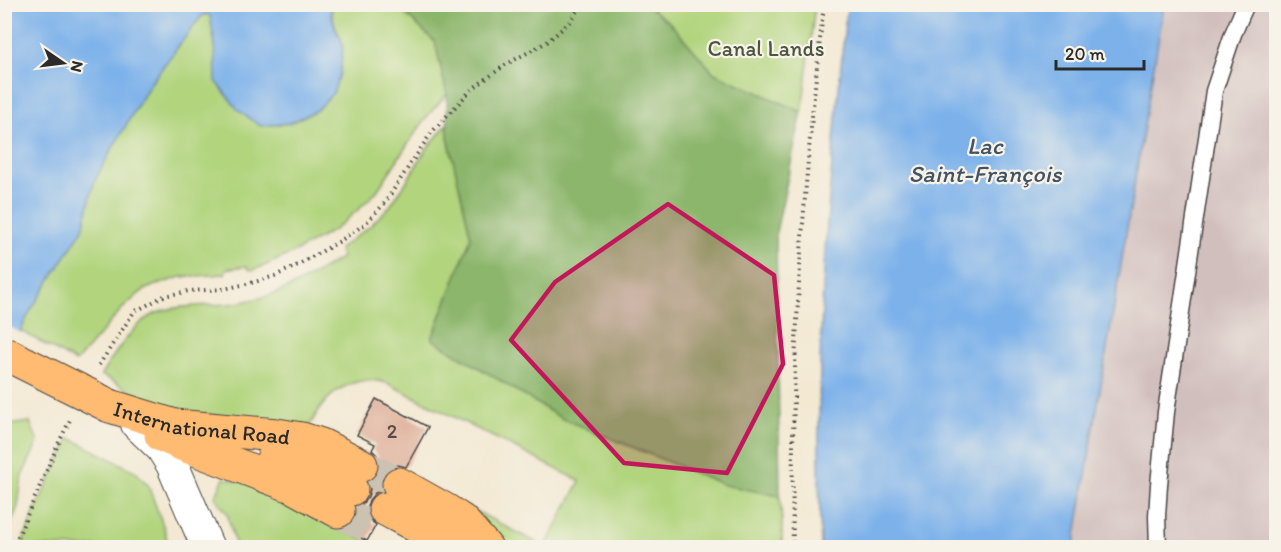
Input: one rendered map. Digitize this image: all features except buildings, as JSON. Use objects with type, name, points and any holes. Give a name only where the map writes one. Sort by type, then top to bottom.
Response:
[{"type":"main road","points":[[4,352],[134,420]]},
{"type":"main road","name":"International Road","points":[[134,420],[302,439],[321,445],[350,488],[292,486],[184,445],[134,420]]},
{"type":"main road","points":[[387,508],[408,548]]},
{"type":"main road","points":[[387,508],[422,529],[444,548]]},
{"type":"main road","points":[[387,508],[447,510],[462,521],[486,548]]},
{"type":"street","points":[[134,420],[162,448],[172,464],[208,548]]},
{"type":"lane","points":[[1158,548],[1159,485],[1167,402],[1214,91],[1233,34],[1246,4]]},
{"type":"path","points":[[98,367],[134,312],[164,296],[189,291],[224,289],[275,276],[340,241],[365,224],[384,204],[431,133],[471,90],[505,65],[547,42],[570,21],[582,4]]},
{"type":"path","points":[[793,548],[793,433],[799,270],[812,107],[824,4]]},
{"type":"path","points":[[13,548],[74,413]]},
{"type":"highlighted area","points":[[668,204],[774,275],[783,364],[727,473],[624,463],[511,340],[555,282]]},
{"type":"shaded area","points":[[1164,5],[1276,5],[1276,547],[1074,548]]},
{"type":"green space","points":[[331,5],[396,5],[435,42],[447,94],[429,114],[377,191],[334,230],[264,266],[253,270],[248,269],[247,266],[226,269],[225,274],[181,277],[141,292],[121,310],[76,362],[21,331],[29,313],[83,229],[94,182],[112,149],[150,84],[202,16],[207,14],[210,16],[215,46],[260,126],[290,123],[317,110],[341,38],[334,22]]},
{"type":"green space","points":[[396,5],[646,5],[670,23],[714,73],[802,112],[776,232],[780,496],[725,485],[561,418],[432,339],[471,238],[448,137],[447,94],[435,42]]},
{"type":"green space","name":"Canal Lands","points":[[646,5],[815,5],[802,112],[714,73],[670,23]]},
{"type":"green space","points":[[447,124],[471,238],[432,339],[561,418],[725,485],[780,496],[782,547],[545,547],[580,481],[387,383],[359,381],[342,388],[327,399],[308,427],[165,409],[101,375],[132,332],[153,315],[176,308],[237,303],[274,294],[314,275],[342,257],[339,249],[370,226],[390,206],[425,151]]},
{"type":"green space","points":[[30,422],[38,442],[22,476],[18,506],[5,540],[5,432],[8,425]]},
{"type":"green space","points":[[70,438],[135,471],[148,485],[169,547],[21,547],[35,510]]},
{"type":"green space","points":[[224,478],[271,492],[379,547],[236,547],[227,513],[215,497]]},
{"type":"green space","points":[[462,504],[545,547],[503,547],[490,530]]},
{"type":"water","points":[[5,5],[331,5],[331,14],[343,48],[340,74],[333,93],[317,110],[290,123],[260,126],[237,109],[216,81],[215,46],[210,16],[207,14],[202,16],[150,84],[112,149],[94,182],[83,229],[29,313],[5,363]]},
{"type":"water","name":"Lac Saint-François","points":[[848,5],[1164,5],[1074,547],[821,547],[819,436],[823,288],[827,222]]},
{"type":"pier","points":[[5,325],[23,334],[4,366]]},
{"type":"tunnel","points":[[361,465],[399,484]]},
{"type":"tunnel","points":[[338,511],[376,530]]}]
